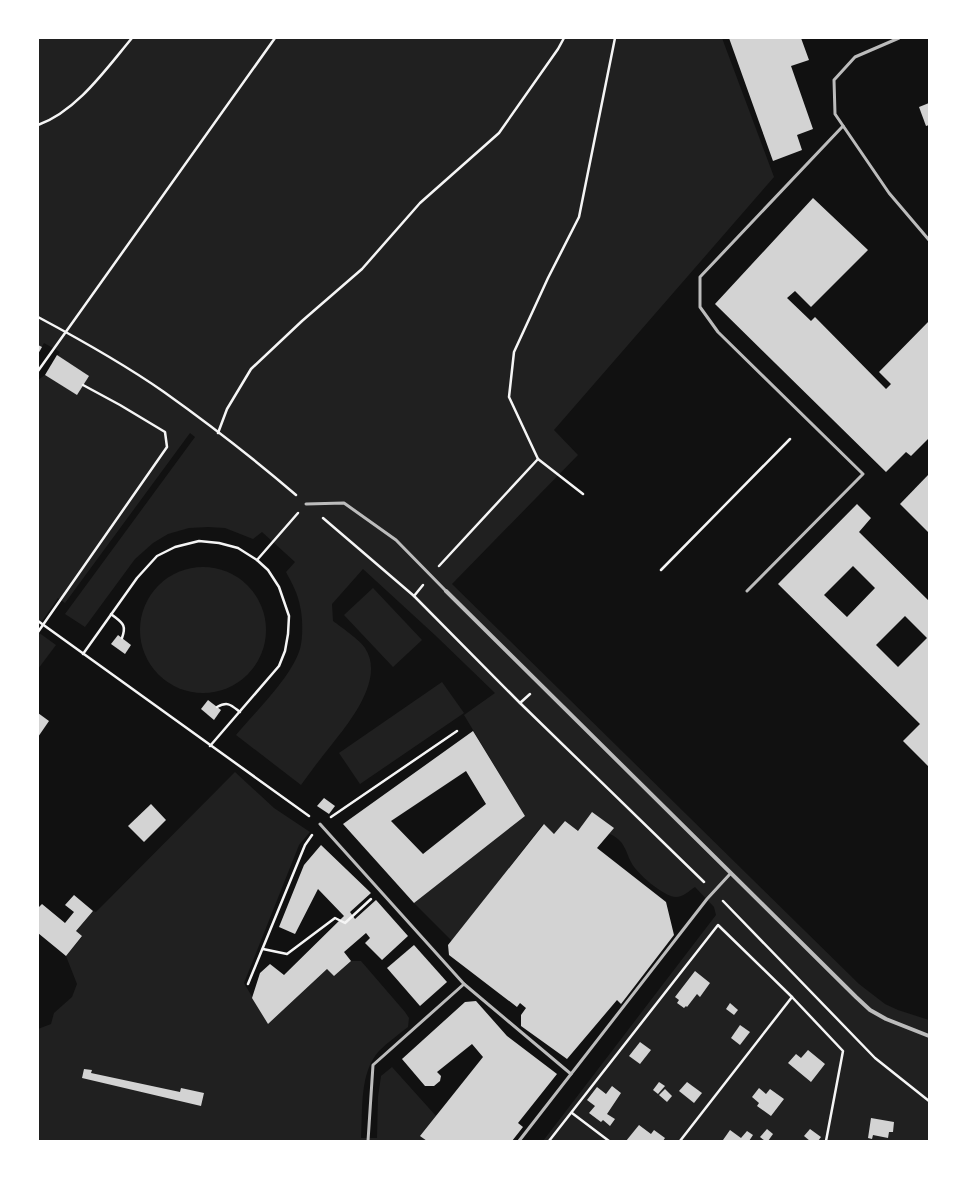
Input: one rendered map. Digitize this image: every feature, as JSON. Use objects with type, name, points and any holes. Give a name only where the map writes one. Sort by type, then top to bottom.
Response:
[{"type":"street","points":[[446,591],[730,874],[870,1010],[893,1022],[929,1036]]},
{"type":"lane","points":[[899,38],[856,57],[834,80],[835,114],[889,193],[929,240]]},
{"type":"lane","points":[[747,591],[862,474],[718,332],[700,307],[700,277],[843,126]]},
{"type":"lane","points":[[306,504],[344,503],[396,540],[446,591]]},
{"type":"lane","points":[[320,824],[464,984],[571,1074]]},
{"type":"lane","points":[[519,1141],[707,899],[730,874]]},
{"type":"lane","points":[[370,1140],[373,1065],[464,984]]},
{"type":"path","points":[[38,125],[68,108],[96,81],[132,38]]},
{"type":"path","points":[[38,371],[274,38]]},
{"type":"path","points":[[218,433],[227,409],[251,369],[302,321],[362,269],[420,204],[499,133],[558,49],[564,38]]},
{"type":"path","points":[[583,494],[538,459],[509,397],[514,352],[548,278],[579,217],[615,38]]},
{"type":"path","points":[[38,316],[127,368],[164,392],[218,433],[306,504],[414,596],[520,704],[714,892],[875,1058],[929,1101]]},
{"type":"path","points":[[38,632],[167,447],[165,432],[83,385]]},
{"type":"path","points":[[661,570],[790,439]]},
{"type":"path","points":[[414,596],[431,575],[538,459]]},
{"type":"path","points":[[257,560],[306,504]]},
{"type":"path","points":[[82,654],[137,578],[157,556],[175,547],[199,541],[219,543],[238,548],[257,560],[268,570],[279,587],[289,616],[285,652],[279,666],[210,746]]},
{"type":"path","points":[[111,614],[124,624],[122,638]]},
{"type":"path","points":[[38,621],[320,824]]},
{"type":"path","points":[[217,707],[223,703],[229,704],[240,712]]},
{"type":"path","points":[[263,949],[287,954],[336,918],[345,923],[380,891]]},
{"type":"path","points":[[549,1141],[718,925],[792,997],[843,1051],[826,1141]]},
{"type":"path","points":[[680,1141],[792,997]]},
{"type":"path","points":[[572,1112],[609,1141]]},
{"type":"shaded area","points":[[38,38],[722,38],[774,177],[554,430],[578,455],[452,584],[859,984],[885,1004],[929,1020],[929,1141],[543,1141],[716,915],[714,907],[695,887],[679,897],[671,896],[658,889],[638,872],[631,862],[622,843],[615,837],[602,832],[577,831],[565,821],[554,834],[543,824],[452,941],[414,903],[525,816],[464,715],[495,693],[363,569],[332,604],[333,621],[365,648],[370,661],[371,674],[368,688],[354,715],[301,785],[236,735],[281,683],[295,660],[300,649],[302,639],[302,622],[299,602],[286,572],[295,562],[262,532],[253,539],[225,528],[208,527],[189,528],[168,534],[153,543],[135,559],[85,627],[65,614],[195,437],[190,433],[65,603],[58,598],[38,627],[38,380],[45,375],[60,352],[44,343],[38,354]]},
{"type":"shaded area","points":[[197,567],[209,567],[227,571],[248,585],[262,606],[266,630],[262,654],[248,675],[227,689],[209,693],[197,693],[179,689],[158,675],[144,654],[140,636],[140,624],[144,606],[158,585],[179,571]]},
{"type":"shaded area","points":[[373,588],[422,640],[393,667],[344,615]]},
{"type":"shaded area","points":[[38,632],[56,645],[38,669]]},
{"type":"shaded area","points":[[442,682],[464,713],[360,784],[339,753]]},
{"type":"shaded area","points":[[235,772],[274,808],[310,832],[299,845],[244,983],[268,1024],[327,969],[334,976],[351,961],[361,961],[409,1018],[408,1027],[379,1051],[368,1070],[363,1092],[361,1138],[377,1138],[378,1097],[381,1076],[392,1067],[436,1116],[427,1141],[38,1141],[38,1029],[51,1024],[54,1013],[72,997],[77,984],[66,956],[82,937],[76,931],[93,911],[96,912]]},
{"type":"building","points":[[729,38],[801,38],[809,60],[791,66],[813,129],[797,135],[802,150],[773,161]]},
{"type":"building","points":[[929,103],[929,125],[926,126],[919,107]]},
{"type":"building","points":[[813,198],[868,250],[811,307],[795,291],[787,298],[811,321],[815,317],[886,389],[891,384],[879,372],[929,321],[929,438],[911,456],[906,452],[886,472],[715,304]]},
{"type":"building","points":[[38,345],[42,347],[38,354]]},
{"type":"building","points":[[57,355],[89,376],[77,395],[45,375]]},
{"type":"building","points":[[929,474],[929,533],[900,504]]},
{"type":"building","points":[[857,504],[871,518],[859,532],[929,601],[929,767],[903,741],[920,724],[778,584]],"holes":[[[853,566],[875,588],[847,617],[824,595]],[[905,616],[927,638],[898,667],[876,645]]]},
{"type":"building","points":[[118,635],[131,645],[125,654],[111,644]]},
{"type":"building","points":[[208,700],[221,710],[214,720],[201,709]]},
{"type":"building","points":[[38,713],[49,721],[38,737]]},
{"type":"building","points":[[473,731],[525,816],[414,903],[343,824]],"holes":[[[466,771],[486,804],[423,854],[391,821]]]},
{"type":"building","points":[[324,798],[335,806],[329,814],[317,806]]},
{"type":"building","points":[[151,804],[166,820],[144,842],[128,826]]},
{"type":"building","points":[[592,812],[614,828],[597,848],[666,902],[674,935],[621,1004],[617,1000],[567,1059],[521,1026],[521,1015],[526,1008],[520,1003],[517,1007],[449,955],[448,945],[544,824],[554,834],[565,821],[578,831]]},
{"type":"building","points":[[321,845],[371,893],[350,912],[355,919],[376,900],[408,936],[382,960],[365,943],[370,938],[366,933],[344,952],[351,961],[334,976],[327,969],[268,1024],[252,998],[260,973],[270,964],[284,975],[344,916],[318,889],[295,934],[279,927],[304,865]]},
{"type":"building","points":[[74,895],[93,911],[76,931],[82,936],[66,956],[38,933],[38,908],[42,904],[65,923],[74,912],[65,905]]},
{"type":"building","points":[[414,945],[447,982],[420,1006],[387,968]]},
{"type":"building","points":[[695,971],[710,983],[700,997],[697,994],[687,1007],[686,1006],[684,1008],[677,1003],[679,1000],[675,997]]},
{"type":"building","points":[[476,1001],[507,1036],[557,1074],[518,1123],[523,1127],[512,1141],[427,1141],[420,1136],[483,1057],[472,1044],[437,1072],[441,1076],[440,1081],[434,1086],[425,1086],[402,1059],[465,1002]]},
{"type":"building","points":[[730,1003],[738,1010],[734,1015],[726,1009]]},
{"type":"building","points":[[740,1025],[750,1032],[740,1045],[731,1038]]},
{"type":"building","points":[[640,1042],[651,1050],[640,1064],[629,1056]]},
{"type":"building","points":[[808,1050],[825,1064],[811,1082],[788,1063],[796,1054],[801,1058]]},
{"type":"building","points":[[84,1069],[92,1070],[91,1073],[180,1092],[181,1088],[204,1093],[201,1106],[82,1078]]},
{"type":"building","points":[[659,1082],[665,1086],[658,1094],[653,1090]]},
{"type":"building","points":[[687,1082],[702,1093],[694,1103],[679,1091]]},
{"type":"building","points":[[612,1086],[621,1093],[607,1114],[615,1119],[610,1126],[603,1120],[601,1122],[589,1113],[595,1106],[587,1100],[597,1087],[606,1094]]},
{"type":"building","points":[[759,1088],[766,1094],[770,1089],[784,1099],[771,1116],[757,1106],[759,1103],[752,1097]]},
{"type":"building","points":[[665,1089],[672,1096],[667,1102],[659,1095]]},
{"type":"building","points":[[871,1118],[894,1122],[893,1132],[889,1132],[888,1138],[873,1135],[872,1139],[868,1138]]},
{"type":"building","points":[[639,1125],[651,1134],[654,1130],[665,1138],[663,1141],[626,1141]]},
{"type":"building","points":[[767,1129],[773,1134],[768,1141],[765,1141],[760,1137]]},
{"type":"building","points":[[810,1129],[821,1137],[818,1141],[810,1141],[804,1136]]},
{"type":"building","points":[[730,1130],[741,1138],[747,1131],[753,1135],[749,1141],[724,1141],[723,1140]]}]
